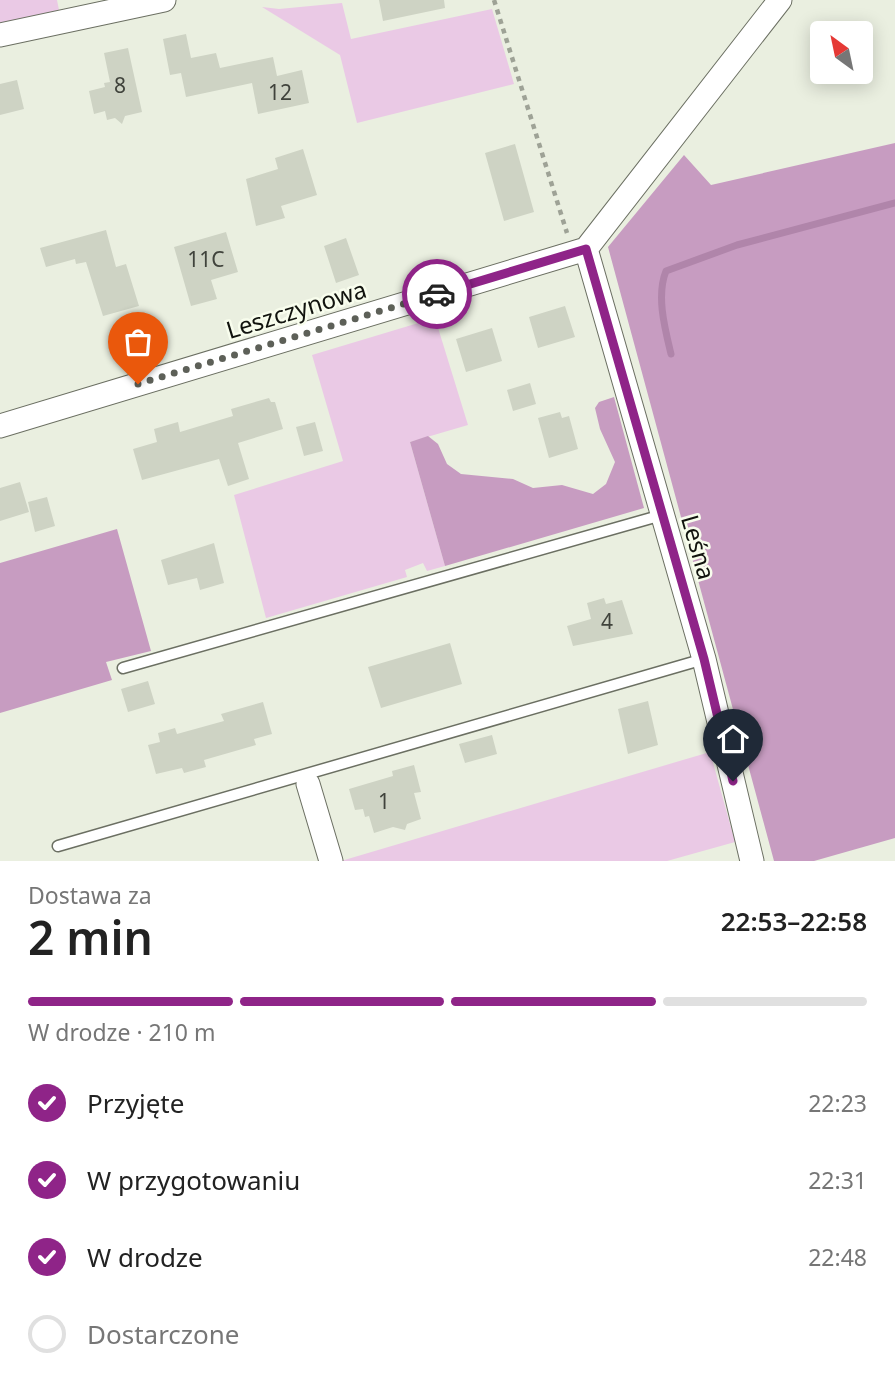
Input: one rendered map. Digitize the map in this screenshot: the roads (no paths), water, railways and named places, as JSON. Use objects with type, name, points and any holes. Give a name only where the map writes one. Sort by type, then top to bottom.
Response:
[{"type":"street","points":[[0,35],[164,0]]},
{"type":"street","points":[[579,251],[780,0]]},
{"type":"street","name":"Leszczynowa","points":[[0,426],[579,251]]},
{"type":"street","name":"Leśna","points":[[579,251],[704,659],[752,861]]},
{"type":"street","points":[[308,784],[331,861]]},
{"type":"lane","points":[[123,668],[662,515]]},
{"type":"lane","points":[[58,846],[704,659]]},
{"type":"waterway","points":[[671,354],[662,302],[666,271],[737,245],[895,203]]}]
